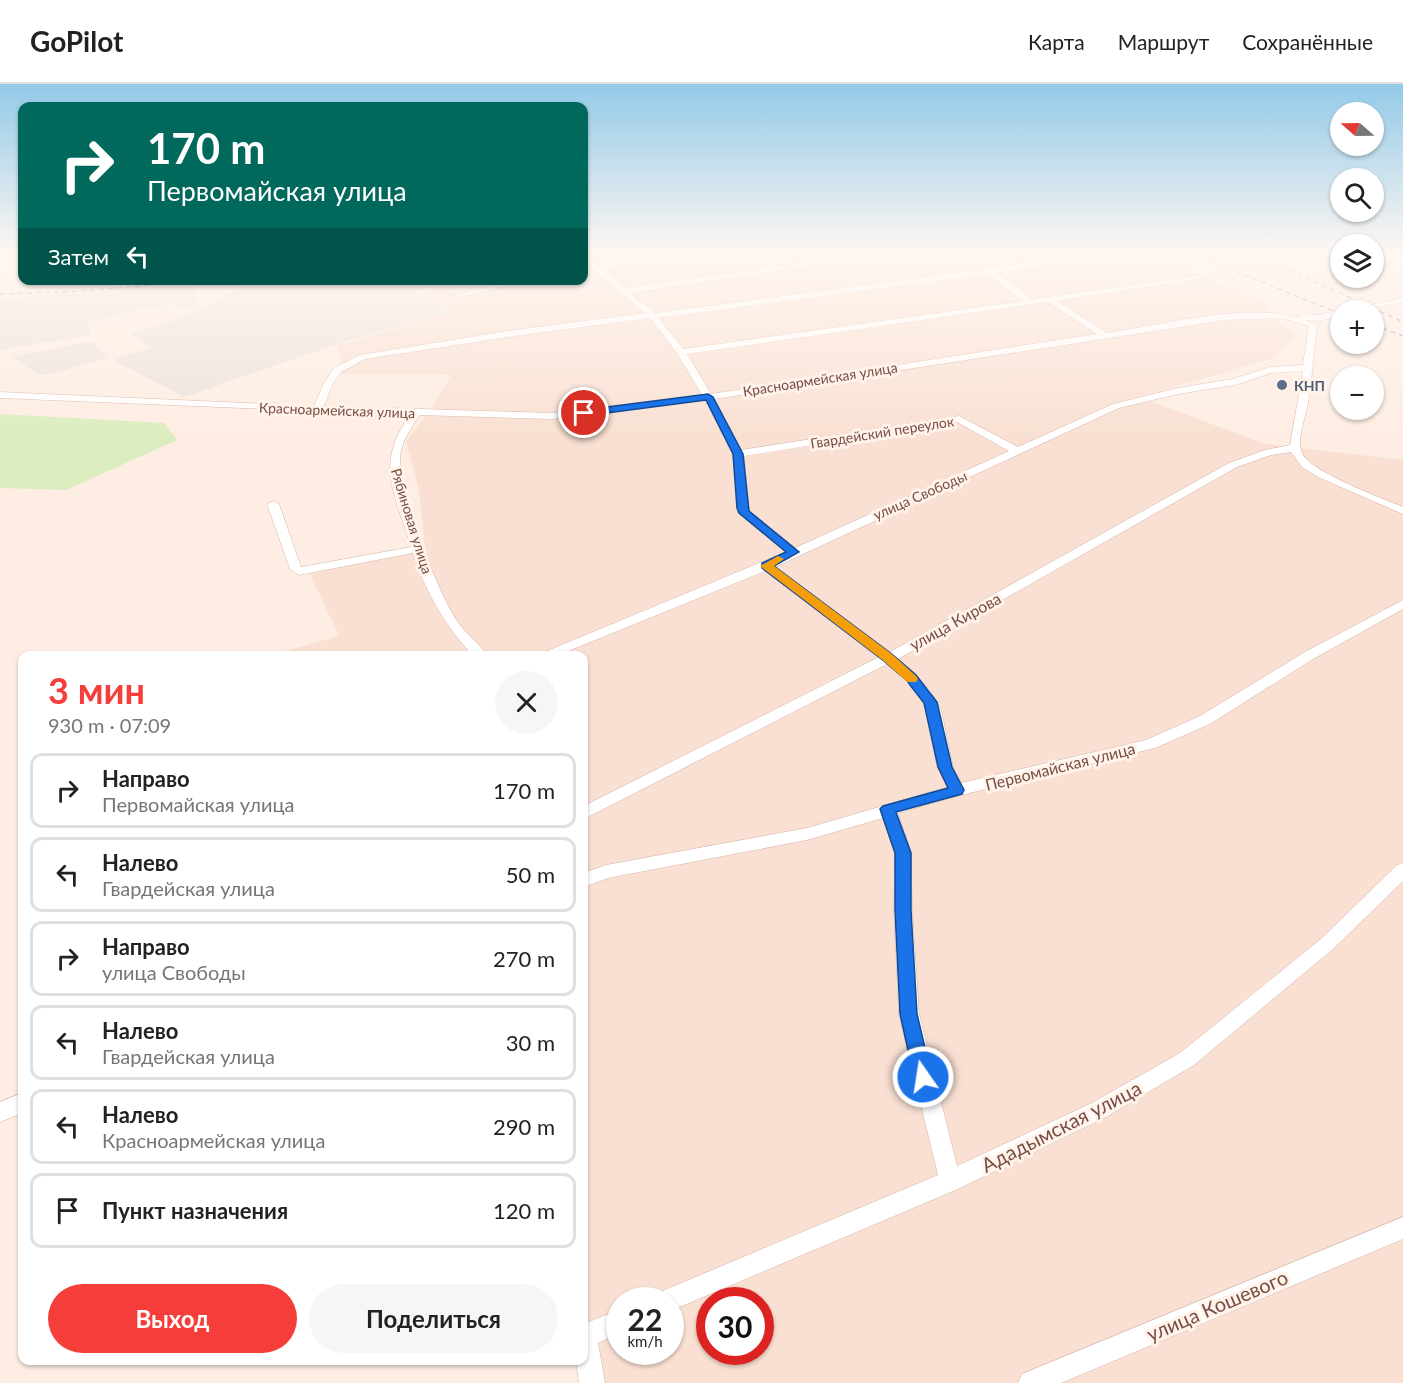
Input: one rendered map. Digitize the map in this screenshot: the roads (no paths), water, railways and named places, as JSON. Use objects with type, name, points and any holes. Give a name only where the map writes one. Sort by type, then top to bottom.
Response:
[{"type":"street","points":[[318,409],[332,375],[344,364],[363,357],[649,316]]},
{"type":"street","points":[[653,316],[681,352],[738,454],[744,513],[793,552]]},
{"type":"street","points":[[681,352],[935,316]]},
{"type":"street","points":[[1074,316],[1104,335]]},
{"type":"street","name":"Красноармейская улица","points":[[0,395],[318,409],[552,416],[708,397],[1226,317],[1265,316]]},
{"type":"street","name":"Красноармейская улица","points":[[1286,316],[1316,321]]},
{"type":"street","points":[[1330,317],[1316,321],[1306,368],[1303,404],[1294,448],[1306,465],[1322,475],[1403,510]]},
{"type":"street","name":"улица Свободы","points":[[554,651],[766,566],[1116,406],[1234,382],[1270,370],[1306,368]]},
{"type":"street","name":"Рябиновая улица","points":[[416,412],[396,445],[394,455],[397,481],[425,571],[453,625],[476,651]]},
{"type":"street","name":"Гвардейский переулок","points":[[738,454],[959,419],[1017,451]]},
{"type":"street","name":"улица Кирова","points":[[588,811],[889,658],[1233,465],[1269,452],[1294,448]]},
{"type":"street","points":[[273,504],[296,569],[299,571],[418,549]]},
{"type":"street","points":[[766,566],[889,658],[911,678],[930,702],[945,767],[957,790]]},
{"type":"street","name":"Первомайская улица","points":[[588,879],[606,872],[807,834],[957,790],[1150,744],[1205,720],[1308,656],[1403,604]]},
{"type":"street","points":[[888,809],[903,853],[903,910],[909,1014],[950,1181]]},
{"type":"street","name":"Ададымская улица","points":[[684,1293],[950,1181],[1099,1110],[1187,1059],[1327,944],[1403,870]]},
{"type":"street","points":[[0,1112],[18,1105]]},
{"type":"street","name":"улица Кошевого","points":[[1030,1383],[1403,1228]]},
{"type":"street","points":[[588,1333],[606,1326]]},
{"type":"street","points":[[588,1358],[592,1383]]},
{"type":"railway","points":[[1389,316],[1403,322]]},
{"type":"railway","points":[[1384,329],[1403,336]]},
{"type":"place","name":"КНП","points":[[1282,385]]}]
